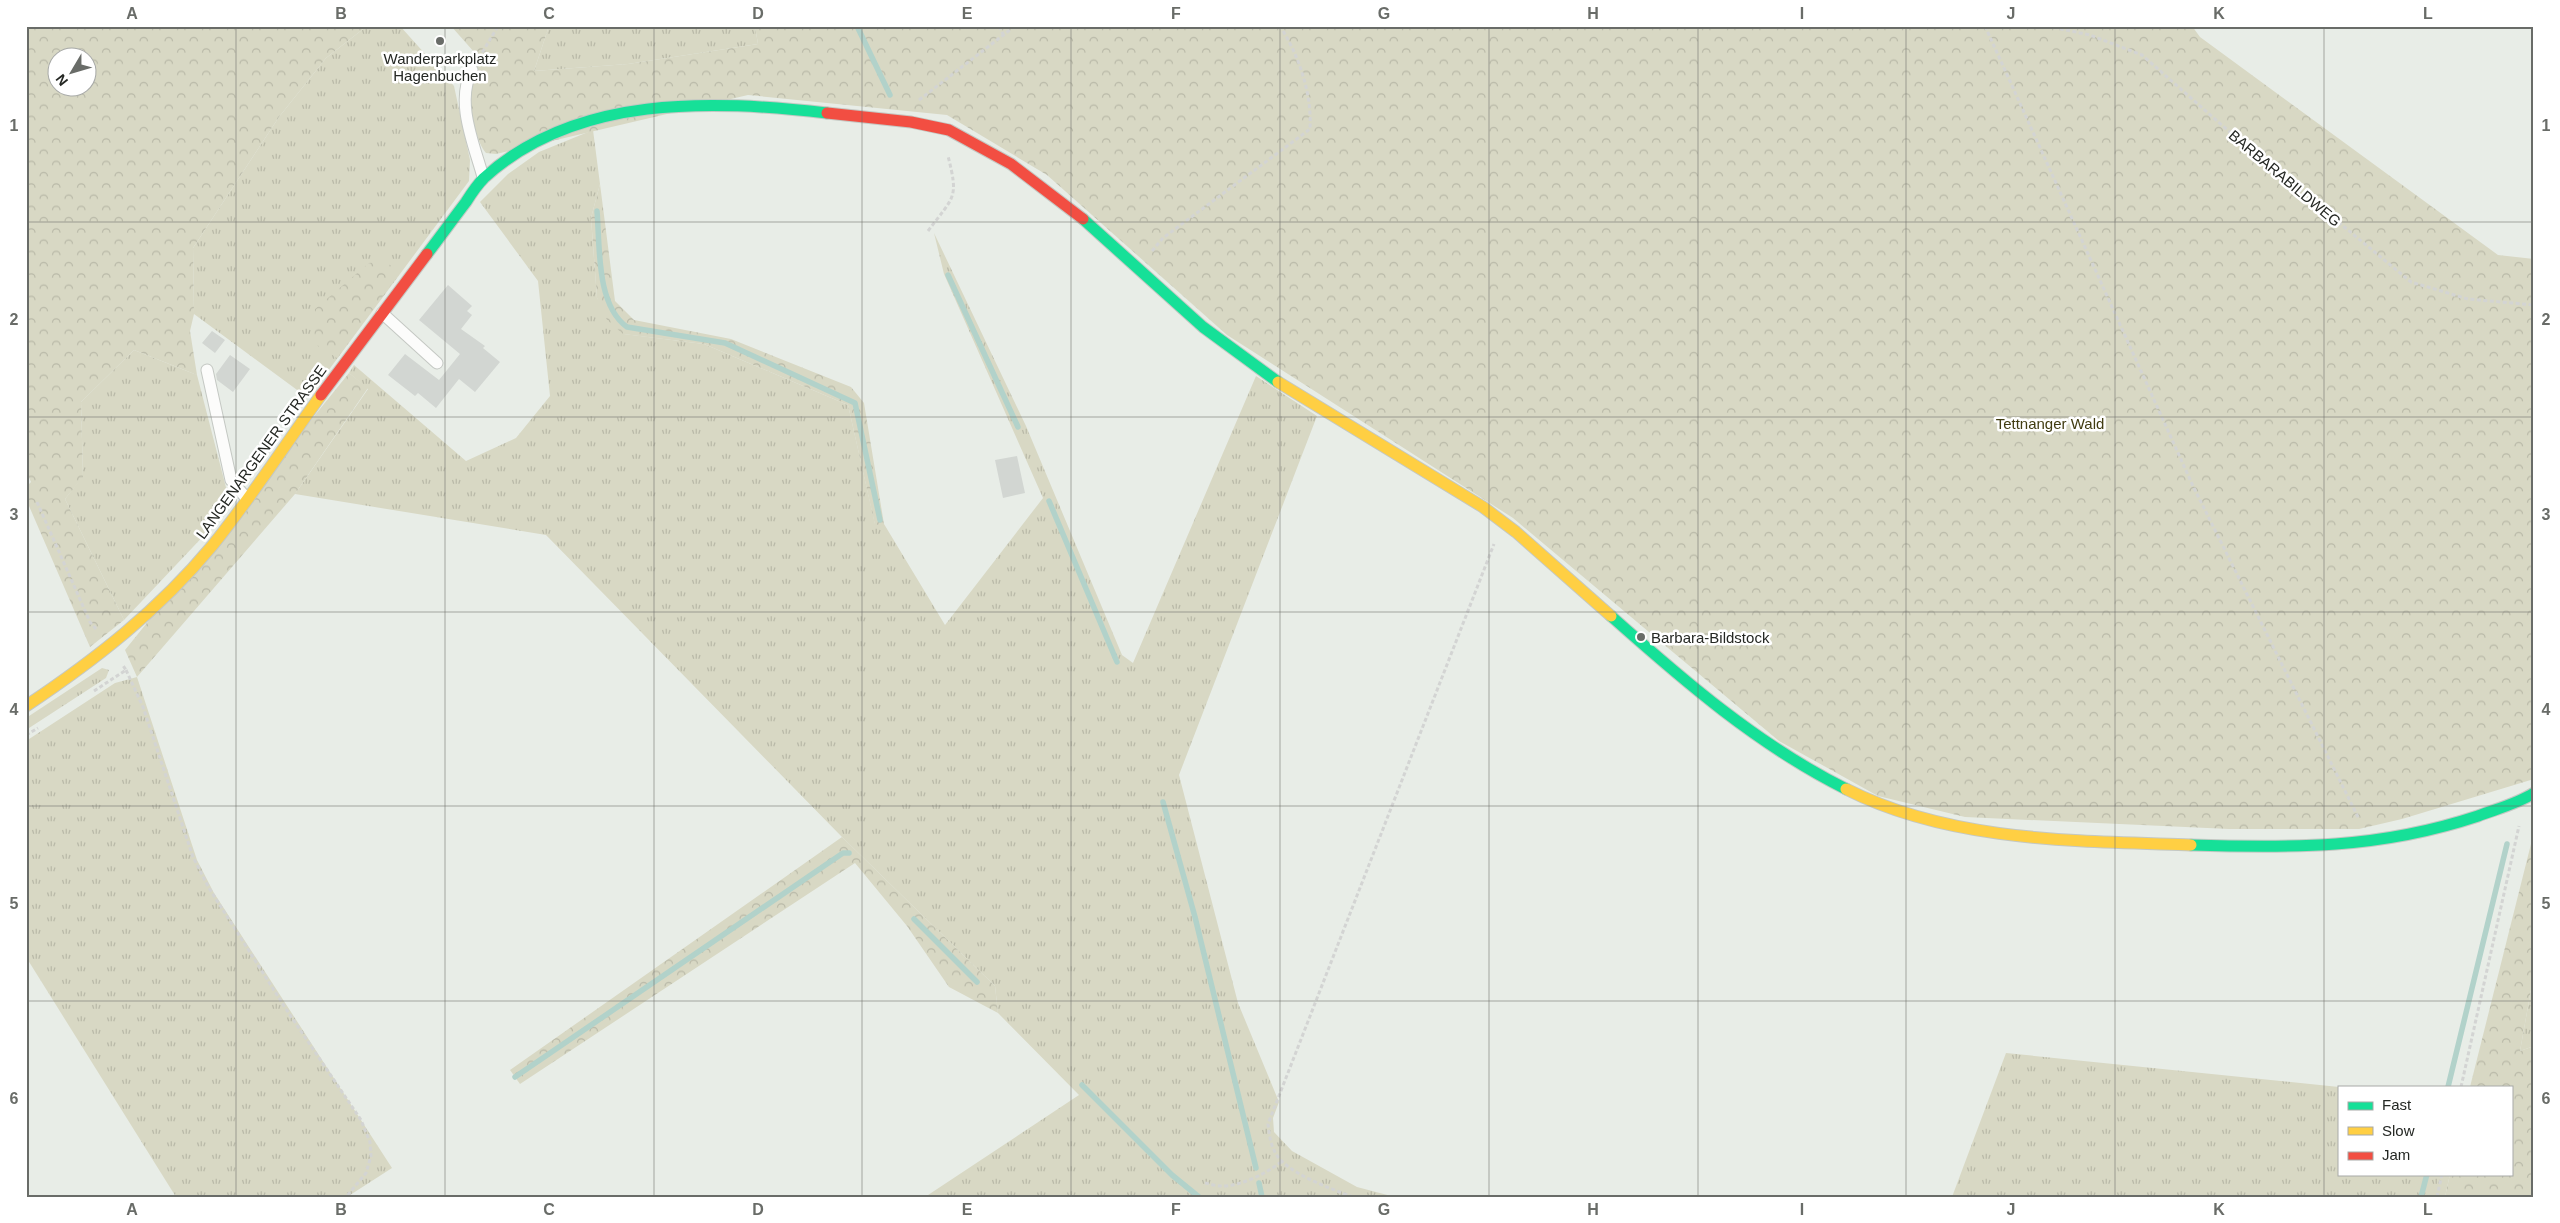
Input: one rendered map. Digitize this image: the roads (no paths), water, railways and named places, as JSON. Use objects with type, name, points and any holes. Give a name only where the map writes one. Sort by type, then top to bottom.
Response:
[{"type":"street","name":"LANGENARGENER STRASSE","points":[[26,706],[80,670],[144,618],[212,546],[382,313],[484,179],[510,158],[567,127],[603,116],[706,104],[806,111],[901,122],[949,130],[1007,161],[1046,188],[1204,328],[1280,383],[1336,420],[1447,482],[1503,521],[1714,704],[1757,736],[1828,780],[1857,795],[1894,810],[1962,827],[2136,844],[2289,847],[2370,842],[2424,833],[2530,796]]},
{"type":"lane","points":[[472,70],[467,80],[464,96],[470,129],[484,179]]},
{"type":"lane","points":[[382,313],[437,362]]},
{"type":"lane","points":[[207,370],[231,480],[247,498]]},
{"type":"waterway","points":[[857,26],[890,95]]},
{"type":"waterway","points":[[597,211],[600,257],[605,290],[610,305],[617,317],[627,327],[725,343],[855,403],[880,520]]},
{"type":"waterway","points":[[948,275],[1018,427]]},
{"type":"waterway","points":[[1049,501],[1117,662]]},
{"type":"waterway","points":[[1163,802],[1195,917],[1256,1168]]},
{"type":"waterway","points":[[2448,1086],[2507,844]]},
{"type":"waterway","points":[[515,1077],[843,853],[849,853]]},
{"type":"waterway","points":[[914,919],[977,982]]},
{"type":"waterway","points":[[1082,1085],[1172,1175],[1199,1197]]},
{"type":"waterway","points":[[2421,1197],[2426,1176]]},
{"type":"waterway","points":[[1259,1183],[1262,1197]]},
{"type":"place","name":"Wanderparkplatz Hagenbuchen","points":[[440,41]]},
{"type":"place","name":"Barbara-Bildstock","points":[[1641,637]]},
{"type":"park label","name":"Tettnanger Wald","points":[[2050,423]]}]
